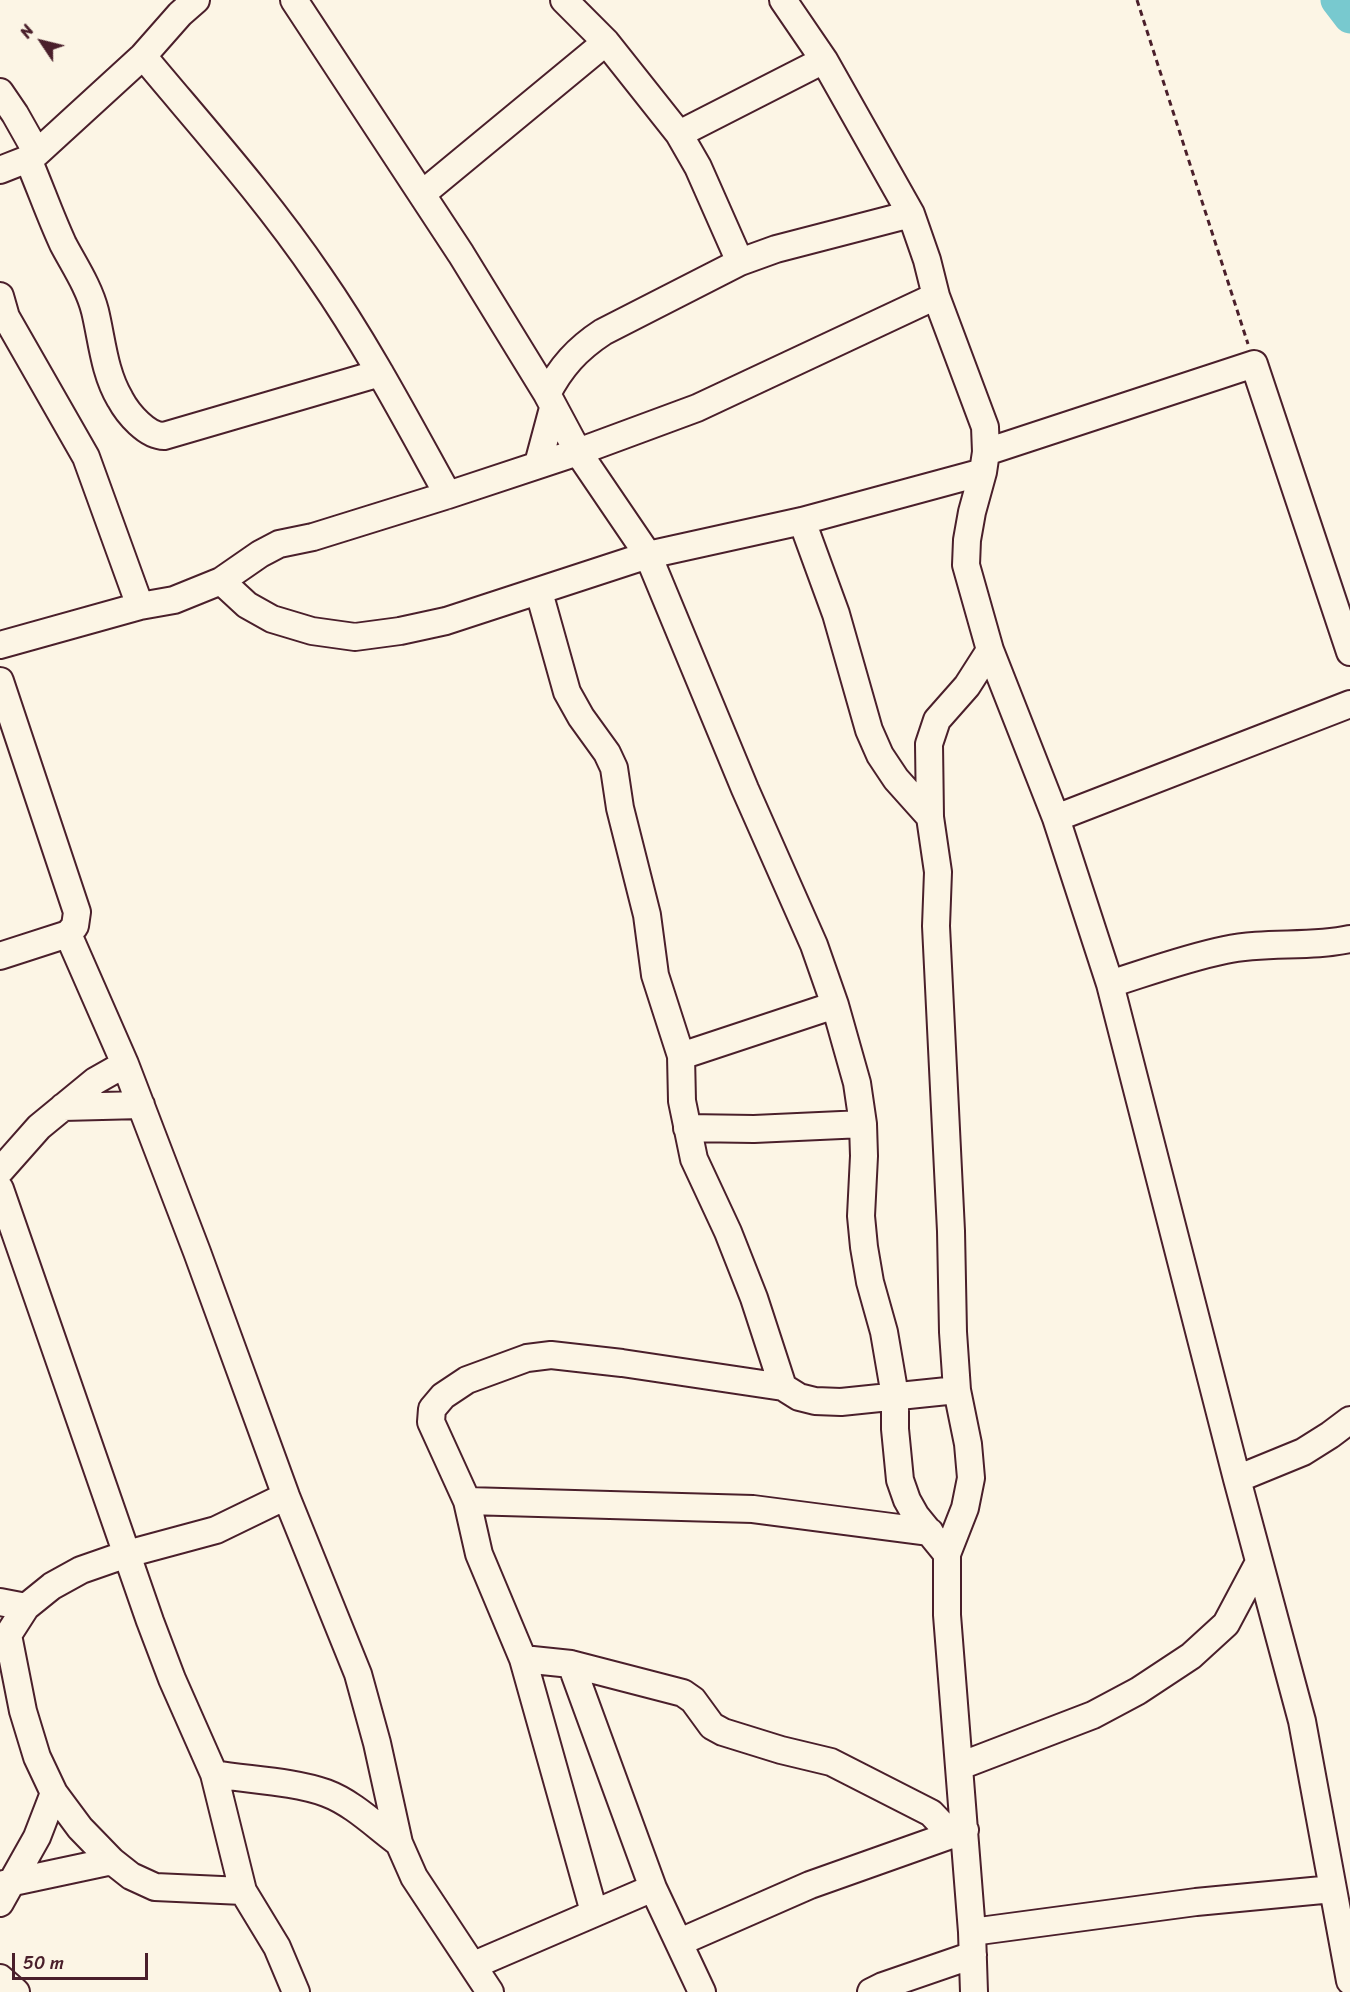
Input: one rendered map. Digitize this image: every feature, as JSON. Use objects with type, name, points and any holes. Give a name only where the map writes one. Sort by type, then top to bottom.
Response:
[{"type":"street","points":[[0,170],[32,156],[143,56],[180,14],[196,0]]},
{"type":"street","points":[[294,0],[461,254],[550,401],[578,452],[648,555],[745,789],[814,945],[836,1005],[857,1083],[863,1124],[861,1216],[864,1246],[870,1282],[884,1332],[895,1396],[900,1480],[907,1500],[916,1515],[948,1554]]},
{"type":"street","points":[[564,0],[606,42],[679,134],[698,167],[740,262]]},
{"type":"street","points":[[783,0],[824,60],[911,214],[927,260],[936,296],[985,427],[985,462],[972,512],[967,540],[966,565],[990,650],[1056,818],[1110,984],[1236,1479],[1302,1721],[1350,1981]]},
{"type":"street","points":[[422,194],[606,42]]},
{"type":"street","points":[[143,56],[250,184],[312,266],[380,373],[448,495]]},
{"type":"street","points":[[679,134],[824,60]]},
{"type":"street","points":[[0,92],[15,114],[62,241],[95,310],[103,351],[118,398],[150,432],[157,436],[164,436],[380,373]]},
{"type":"street","points":[[538,464],[556,376],[568,360],[584,345],[603,332],[740,262],[776,249],[911,214]]},
{"type":"street","points":[[0,296],[6,317],[86,457],[140,606]]},
{"type":"street","points":[[0,645],[140,606],[174,600],[221,581],[279,544],[313,537],[448,495],[578,452],[697,408],[936,296]]},
{"type":"street","points":[[221,581],[247,604],[272,619],[312,631],[355,637],[400,631],[446,621],[648,555],[802,521],[985,462],[1254,364],[1350,652]]},
{"type":"street","points":[[802,521],[836,614],[869,730],[880,755],[896,779],[930,817]]},
{"type":"street","points":[[539,592],[567,692],[580,717],[607,753],[614,768],[619,788],[620,808],[647,915],[655,975],[681,1056],[682,1101],[694,1159],[729,1232],[754,1298],[783,1387]]},
{"type":"street","points":[[974,1992],[973,1943],[958,1833],[960,1766],[947,1615],[948,1554],[965,1508],[971,1478],[968,1444],[957,1390],[953,1332],[951,1230],[936,926],[938,872],[930,817],[929,744],[937,720],[967,686],[990,650]]},
{"type":"street","points":[[0,681],[76,912],[75,926],[68,934],[0,956]]},
{"type":"street","points":[[967,686],[1008,695]]},
{"type":"street","points":[[1056,818],[1350,704]]},
{"type":"street","points":[[68,934],[125,1064],[286,1496],[358,1674],[377,1743],[399,1844],[414,1877],[490,1992]]},
{"type":"street","points":[[1110,984],[1226,950],[1350,939]]},
{"type":"street","points":[[681,1056],[836,1005]]},
{"type":"street","points":[[0,1171],[39,1126],[95,1081],[125,1064]]},
{"type":"street","points":[[63,1107],[141,1106]]},
{"type":"street","points":[[687,1128],[754,1129],[863,1124]]},
{"type":"street","points":[[0,1189],[172,1679],[214,1774],[243,1891],[277,1947],[296,1992]]},
{"type":"street","points":[[594,1912],[523,1659],[479,1554],[467,1501],[431,1422],[432,1409],[442,1396],[466,1380],[526,1358],[551,1355],[783,1387],[799,1397],[815,1401],[841,1402],[957,1390]]},
{"type":"street","points":[[1236,1479],[1303,1452],[1350,1420]]},
{"type":"street","points":[[243,1891],[155,1887],[131,1876],[112,1861],[80,1828],[54,1793],[37,1757],[22,1712],[4,1640],[26,1607],[52,1586],[81,1570],[127,1554],[216,1530],[286,1496]]},
{"type":"street","points":[[467,1501],[753,1509],[930,1532]]},
{"type":"street","points":[[960,1766],[1093,1715],[1138,1691],[1191,1656],[1226,1624],[1259,1562]]},
{"type":"street","points":[[0,1602],[26,1607]]},
{"type":"street","points":[[523,1659],[571,1664],[683,1693],[693,1700],[712,1726],[723,1732],[781,1750],[831,1762],[931,1813],[958,1833]]},
{"type":"street","points":[[571,1664],[653,1888],[702,1992]]},
{"type":"street","points":[[214,1774],[295,1786],[326,1794],[352,1807],[399,1844]]},
{"type":"street","points":[[4,1890],[37,1838],[54,1793]]},
{"type":"street","points":[[680,1942],[810,1885],[958,1833]]},
{"type":"street","points":[[4,1890],[112,1861]]},
{"type":"street","points":[[474,1965],[653,1888]]},
{"type":"street","points":[[872,1992],[973,1943],[1196,1902],[1333,1889]]},
{"type":"street","points":[[0,1978],[16,1992]]},
{"type":"path","points":[[1137,0],[1254,364]]},
{"type":"waterway","points":[[1337,0],[1350,17]]}]
